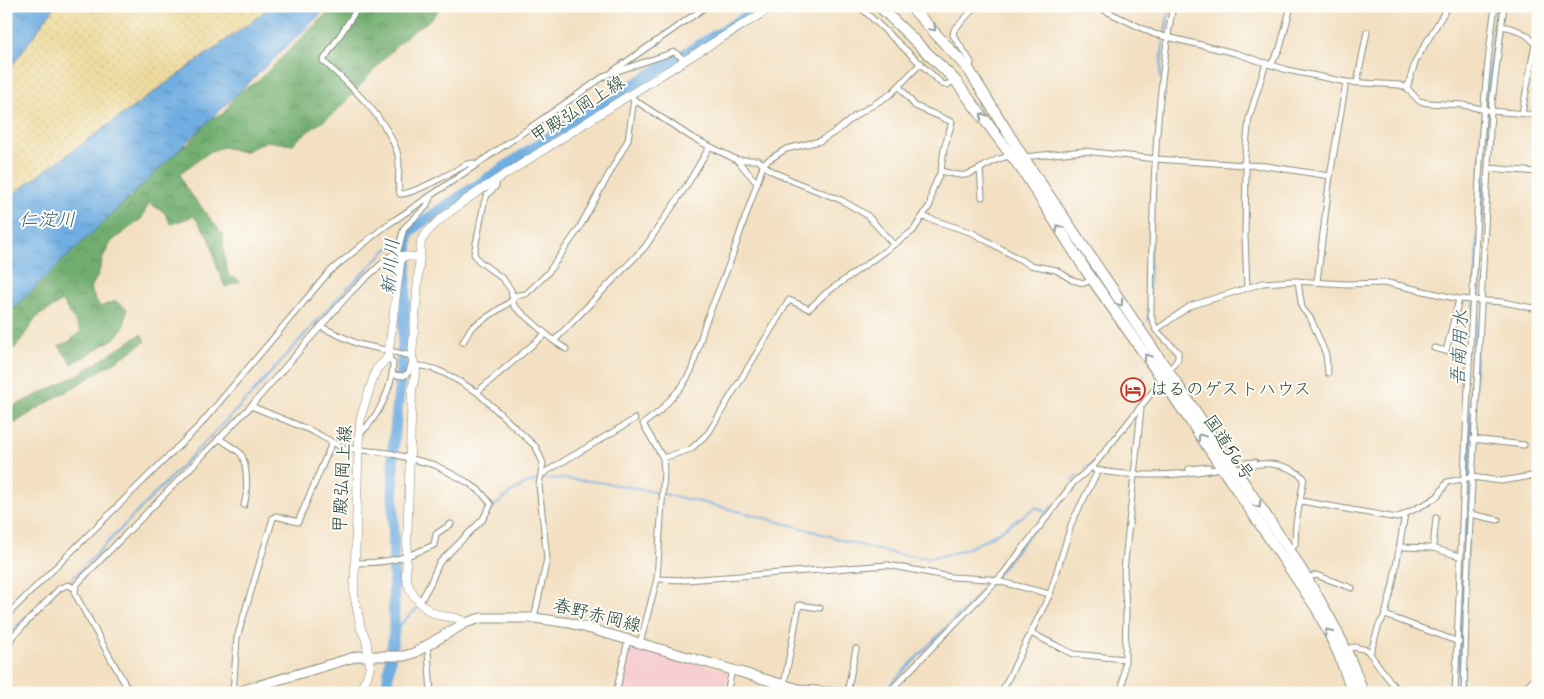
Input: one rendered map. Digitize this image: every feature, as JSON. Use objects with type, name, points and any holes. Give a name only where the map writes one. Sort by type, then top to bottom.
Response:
[{"type":"highway","name":"国道56号","points":[[879,6],[891,10],[955,80],[1011,156],[1092,280],[1235,471],[1325,606],[1342,651],[1353,693]]},
{"type":"highway","name":"国道56号","points":[[910,6],[970,70],[1023,158],[1165,376],[1220,466],[1317,610],[1342,651],[1363,693]]},
{"type":"main road","name":"甲殿弘岡上線","points":[[422,603],[414,598],[408,587],[407,557],[412,390],[409,358],[421,240],[430,228],[496,181],[632,97],[685,60],[774,6]]},
{"type":"main road","points":[[388,354],[399,255],[419,257]]},
{"type":"main road","name":"甲殿弘岡上線","points":[[358,693],[368,677],[370,666],[369,654],[356,610],[357,450],[361,416],[376,370],[388,354]]},
{"type":"main road","points":[[422,603],[436,614],[456,617],[465,623]]},
{"type":"main road","name":"春野赤岡線","points":[[233,693],[369,654],[391,656],[414,654],[465,623],[481,618],[534,618],[570,623],[802,690],[842,693]]},
{"type":"street","points":[[359,6],[323,61],[373,111],[394,144],[398,157],[398,187],[400,194],[430,184],[468,164],[473,163],[473,168]]},
{"type":"street","points":[[6,616],[200,425],[329,272],[383,228],[707,6]]},
{"type":"street","points":[[859,6],[942,84],[947,85],[955,80]]},
{"type":"street","points":[[970,70],[971,62],[953,35],[954,30],[976,6]]},
{"type":"street","points":[[1092,6],[1167,39],[1235,53],[1269,64],[1346,82],[1407,88],[1419,101],[1428,104],[1463,104],[1487,110],[1538,114]]},
{"type":"street","points":[[888,693],[1003,574],[1074,482],[1090,469],[1142,408],[1178,359],[1178,352],[1156,330],[1151,316],[1152,212],[1167,39],[1173,6]]},
{"type":"street","points":[[1247,287],[1245,166],[1249,118],[1269,64],[1280,48],[1291,6]]},
{"type":"street","points":[[1407,88],[1416,60],[1448,6]]},
{"type":"street","points":[[1455,693],[1459,556],[1467,478],[1494,6]]},
{"type":"street","points":[[1464,693],[1470,514],[1467,478],[1473,438],[1477,301],[1488,168],[1487,110],[1504,6]]},
{"type":"street","points":[[1501,26],[1520,32],[1532,39],[1535,44],[1522,113]]},
{"type":"street","points":[[1357,83],[1367,32]]},
{"type":"street","points":[[607,75],[674,52],[685,60]]},
{"type":"street","points":[[640,643],[657,579],[664,458],[643,424],[660,411],[683,385],[692,369],[705,324],[730,262],[764,163],[786,149],[820,141],[899,86],[921,63]]},
{"type":"street","points":[[1317,282],[1330,176],[1346,82]]},
{"type":"street","points":[[664,458],[691,449],[709,432],[789,300],[809,309],[826,293],[914,231],[924,217],[942,171],[944,149],[952,122],[915,106],[899,86]]},
{"type":"street","points":[[463,342],[471,328],[512,298],[526,294],[547,274],[578,230],[628,140],[632,97],[691,137],[737,160],[757,183]]},
{"type":"street","points":[[554,341],[645,247],[687,185],[710,146]]},
{"type":"street","points":[[942,171],[965,175],[980,169],[991,160],[1011,156],[1023,158],[1084,151],[1156,159],[1266,166],[1330,176]]},
{"type":"street","points":[[737,160],[758,160],[764,163],[770,170],[841,200],[867,215],[893,244]]},
{"type":"street","points":[[1488,168],[1538,172]]},
{"type":"street","points":[[980,169],[982,197]]},
{"type":"street","points":[[496,181],[496,186],[487,195],[484,203],[474,254],[479,261],[503,280],[511,290],[514,306],[544,335],[566,349]]},
{"type":"street","points":[[74,588],[251,406],[350,293],[390,256],[399,255],[404,228],[426,207],[432,195]]},
{"type":"street","points":[[924,217],[973,233],[1030,265],[1056,270],[1072,280],[1084,283],[1092,280]]},
{"type":"street","points":[[1156,330],[1190,306],[1228,296],[1247,287],[1263,283],[1298,281],[1346,284],[1388,283],[1459,299],[1504,302],[1538,309]]},
{"type":"street","points":[[1298,281],[1302,308],[1311,319],[1326,355],[1328,374]]},
{"type":"street","points":[[1434,348],[1446,351],[1459,299]]},
{"type":"street","points":[[320,327],[358,344],[388,354],[409,358],[477,392],[536,447],[543,463],[539,485],[547,559],[534,618]]},
{"type":"street","points":[[477,392],[544,335]]},
{"type":"street","points":[[388,354],[399,376]]},
{"type":"street","points":[[359,435],[388,395],[399,376],[410,372],[409,358]]},
{"type":"street","points":[[251,406],[312,431],[343,448],[389,453],[446,470],[480,491],[491,504],[483,520],[439,563],[422,603]]},
{"type":"street","points":[[1122,693],[1126,611],[1124,571],[1133,474],[1142,408]]},
{"type":"street","points":[[541,475],[635,419]]},
{"type":"street","points":[[219,438],[240,453],[243,459],[248,494],[244,505]]},
{"type":"street","points":[[1473,438],[1524,445]]},
{"type":"street","points":[[233,693],[237,638],[273,518],[276,516],[298,522],[332,443]]},
{"type":"street","points":[[1300,501],[1397,518],[1438,496],[1447,482],[1467,478],[1501,481],[1537,476],[1538,457]]},
{"type":"street","points":[[1244,463],[1275,464],[1298,473],[1304,478],[1296,523],[1295,544],[1290,551]]},
{"type":"street","points":[[1235,471],[1264,464]]},
{"type":"street","points":[[1184,473],[1185,469],[1208,466]]},
{"type":"street","points":[[1090,469],[1133,474],[1184,473],[1216,469],[1220,466]]},
{"type":"street","points":[[1001,693],[1050,594],[1072,522],[1098,471]]},
{"type":"street","points":[[1370,654],[1379,625],[1385,615],[1400,547],[1405,514]]},
{"type":"street","points":[[1470,514],[1498,520]]},
{"type":"street","points":[[1433,548],[1436,518]]},
{"type":"street","points":[[355,563],[390,562],[407,557],[434,545],[436,534],[451,524]]},
{"type":"street","points":[[1400,547],[1433,548],[1459,556]]},
{"type":"street","points":[[657,579],[686,580],[888,565],[951,577],[996,581],[1050,594]]},
{"type":"street","points":[[1307,578],[1316,575],[1352,588]]},
{"type":"street","points":[[6,651],[18,631],[60,588],[68,585],[74,588]]},
{"type":"street","points":[[74,588],[75,594],[130,693]]},
{"type":"street","points":[[784,685],[799,605],[820,608]]},
{"type":"street","points":[[1385,615],[1465,644]]},
{"type":"street","points":[[1030,633],[1073,654],[1125,659]]},
{"type":"street","points":[[616,693],[628,640]]},
{"type":"street","points":[[426,647],[431,693]]},
{"type":"street","points":[[1342,651],[1362,647],[1370,654],[1399,693]]},
{"type":"street","points":[[848,693],[856,649]]},
{"type":"street","points":[[727,693],[732,670]]},
{"type":"street","points":[[1518,693],[1538,676]]},
{"type":"shaded area","points":[[632,644],[728,672],[723,693],[619,693]]},
{"type":"green space","points":[[334,6],[440,6],[435,15],[399,43],[335,112],[292,145],[267,141],[244,152],[223,147],[211,151],[180,173],[184,185],[223,235],[224,257],[229,277],[236,278],[240,282],[225,287],[216,264],[210,239],[194,216],[171,224],[164,212],[149,203],[141,219],[112,241],[103,257],[98,275],[90,289],[100,307],[115,301],[127,309],[124,326],[115,338],[72,364],[59,346],[70,341],[81,331],[62,301],[37,317],[16,347],[6,352],[6,305],[120,203],[131,199],[133,186],[175,148],[187,145],[210,119],[223,114],[237,94],[258,81]]},
{"type":"green space","points":[[141,334],[146,341],[6,429],[6,410],[76,376]]},
{"type":"sand","points":[[55,6],[269,6],[258,17],[6,199],[6,74]]},
{"type":"water","points":[[6,6],[55,6],[6,74]]},
{"type":"water","name":"仁淀川","points":[[269,6],[329,6],[6,315],[6,199],[258,17]]},
{"type":"waterway","name":"新川川","points":[[386,693],[394,630],[393,450],[402,360],[408,235],[416,226],[580,117],[764,6]]},
{"type":"waterway","points":[[1165,33],[1170,6]]},
{"type":"waterway","name":"吾南用水","points":[[1459,693],[1484,134],[1499,6]]},
{"type":"waterway","points":[[1160,78],[1163,43]]},
{"type":"waterway","points":[[1148,321],[1152,186]]},
{"type":"waterway","name":"新川川","points":[[402,239],[408,235]]},
{"type":"waterway","points":[[68,583],[248,398],[334,302],[386,250],[398,242]]},
{"type":"waterway","points":[[1137,407],[1141,400],[1144,373]]},
{"type":"waterway","points":[[1085,469],[1094,462]]},
{"type":"waterway","points":[[1073,481],[1077,475]]},
{"type":"waterway","points":[[489,513],[509,494],[534,481],[541,479],[587,481],[640,489],[710,504],[884,551],[917,557],[946,555],[974,546],[1000,532],[1036,507],[1047,513]]},
{"type":"waterway","points":[[995,577],[1052,506]]},
{"type":"waterway","points":[[478,527],[485,520]]},
{"type":"waterway","points":[[439,568],[447,558]]},
{"type":"waterway","points":[[424,600],[434,583],[437,573]]},
{"type":"waterway","points":[[882,693],[988,585]]},
{"type":"waterway","points":[[10,636],[15,628],[52,593]]},
{"type":"waterway","points":[[394,630],[420,606]]},
{"type":"place","name":"はるのゲストハウス","points":[[1133,390]]}]
